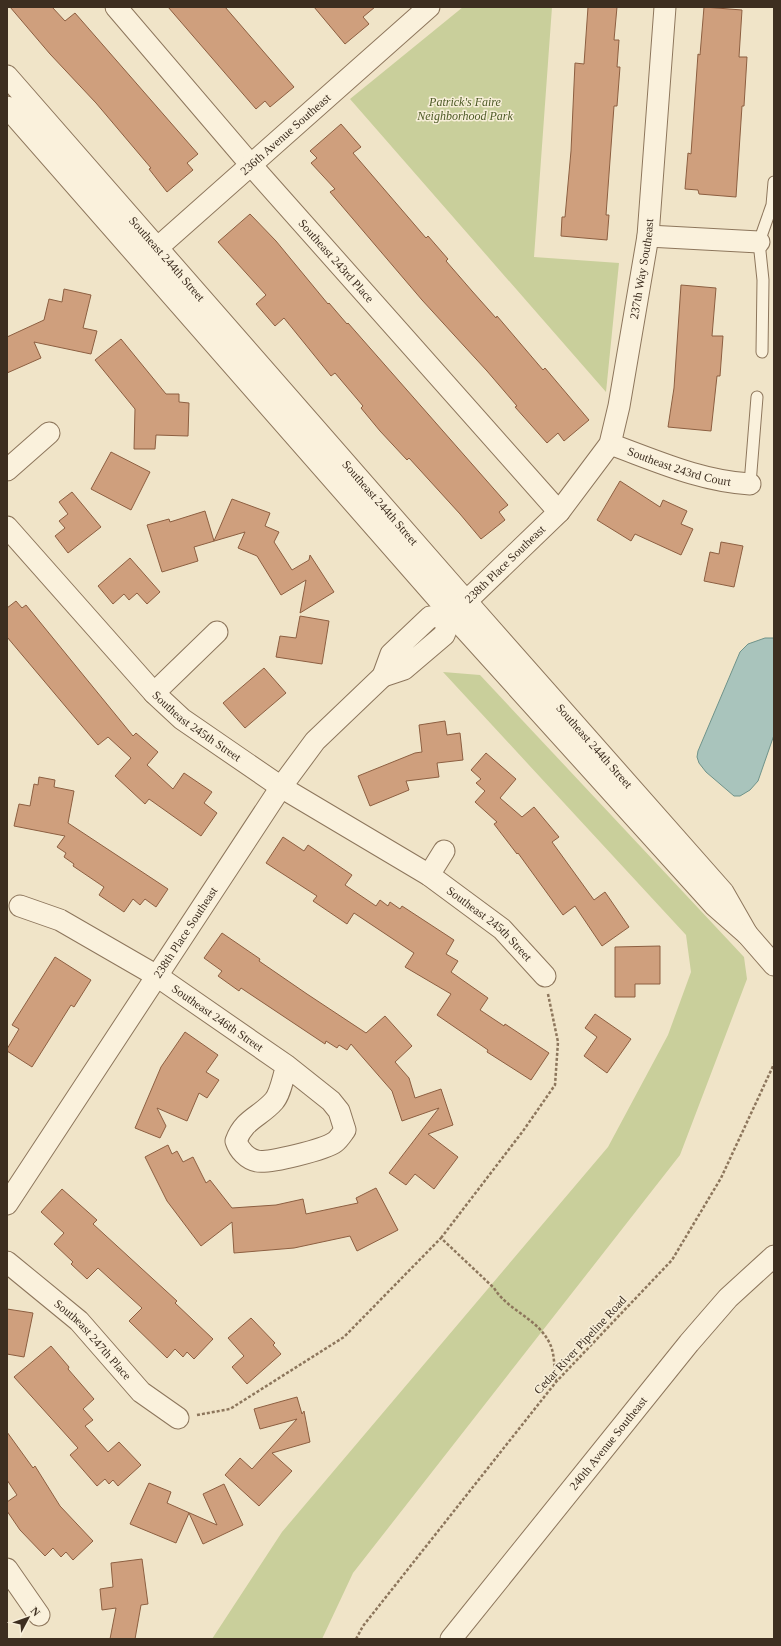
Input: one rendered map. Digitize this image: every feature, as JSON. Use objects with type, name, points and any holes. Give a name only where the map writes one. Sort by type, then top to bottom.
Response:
[{"type":"street","name":"Southeast 243rd Place","points":[[116,7],[251,165],[559,512]]},
{"type":"street","name":"237th Way Southeast","points":[[559,512],[610,444],[619,406],[632,338],[648,236],[665,7]]},
{"type":"street","name":"236th Avenue Southeast","points":[[149,255],[423,9]]},
{"type":"street","name":"Southeast 244th Street","points":[[7,76],[149,255]]},
{"type":"street","name":"Southeast 244th Street","points":[[7,107],[149,255],[459,608],[714,906],[747,934],[774,965]]},
{"type":"street","points":[[648,236],[760,242]]},
{"type":"street","points":[[7,470],[49,433]]},
{"type":"street","name":"Southeast 243rd Court","points":[[610,444],[699,477],[725,482],[750,484]]},
{"type":"street","name":"238th Place Southeast","points":[[7,1204],[281,787],[316,741],[383,676],[391,654],[430,617],[459,608],[559,512]]},
{"type":"street","name":"Southeast 245th Street","points":[[7,526],[154,693],[182,719],[281,787],[429,875],[502,929],[545,976]]},
{"type":"street","points":[[154,693],[217,632]]},
{"type":"street","points":[[429,875],[444,851]]},
{"type":"street","name":"Southeast 246th Street","points":[[20,906],[60,920],[157,976],[287,1066],[331,1101],[339,1111],[345,1130],[335,1142],[324,1148],[268,1162],[257,1161],[239,1149],[236,1141],[240,1131],[246,1123],[265,1110],[275,1100],[287,1066]]},
{"type":"street","name":"240th Avenue Southeast","points":[[451,1639],[689,1343],[728,1298],[774,1256]]},
{"type":"street","name":"Southeast 247th Place","points":[[7,1262],[79,1321],[141,1392],[178,1418]]},
{"type":"street","points":[[7,1569],[38,1615]]},
{"type":"lane","points":[[762,352],[764,280],[760,242],[772,205],[774,182]]},
{"type":"lane","points":[[750,484],[757,396]]},
{"type":"path","points":[[178,1418],[230,1409],[344,1337],[441,1238],[555,1085],[558,1042],[545,976]]},
{"type":"path","name":"Cedar River Pipeline Road","points":[[356,1639],[363,1626],[556,1382],[672,1260],[724,1172],[774,1064]]},
{"type":"path","points":[[441,1238],[494,1288],[500,1298],[533,1321],[550,1345],[556,1382]]},
{"type":"green space","name":"Patrick's Faire Neighborhood Park","points":[[463,7],[552,7],[534,257],[619,263],[606,392],[350,99]]},
{"type":"green space","points":[[443,672],[480,675],[744,957],[747,979],[680,1155],[353,1573],[322,1639],[212,1639],[282,1532],[608,1147],[668,1035],[691,972],[686,935]]},
{"type":"water","points":[[765,638],[774,638],[774,735],[758,781],[750,790],[740,796],[734,796],[706,772],[699,763],[697,757],[698,751],[740,652],[748,644]]},
{"type":"building","points":[[10,7],[52,7],[65,21],[75,13],[198,154],[187,163],[193,170],[167,192],[149,169],[151,168],[96,103],[50,54]]},
{"type":"building","points":[[168,7],[225,7],[294,87],[270,107],[265,101],[256,109]]},
{"type":"building","points":[[314,7],[375,7],[363,17],[369,24],[345,44]]},
{"type":"building","points":[[588,7],[617,7],[614,40],[619,40],[617,67],[620,67],[617,106],[614,106],[606,215],[609,215],[607,240],[561,236],[562,217],[565,217],[571,151],[575,63],[584,64]]},
{"type":"building","points":[[704,7],[742,10],[739,57],[747,57],[736,197],[699,194],[698,190],[685,189],[688,153],[691,154],[698,54],[700,55]]},
{"type":"building","points":[[341,124],[361,147],[353,153],[426,238],[428,236],[448,259],[446,261],[472,291],[496,318],[497,316],[543,370],[545,368],[589,420],[564,441],[558,433],[547,443],[515,407],[517,406],[487,371],[422,300],[330,192],[335,189],[311,163],[317,158],[310,151]]},
{"type":"building","points":[[250,214],[276,241],[328,304],[329,303],[347,324],[348,323],[508,505],[499,512],[505,520],[481,539],[409,458],[407,460],[380,431],[361,408],[363,406],[335,373],[331,376],[284,318],[275,326],[256,304],[266,295],[218,242]]},
{"type":"building","points":[[681,285],[716,288],[712,336],[723,336],[720,376],[717,376],[711,431],[668,427],[674,388]]},
{"type":"building","points":[[64,289],[91,295],[83,328],[97,331],[91,354],[34,342],[41,358],[7,373],[7,337],[44,320],[49,299],[62,302]]},
{"type":"building","points":[[121,339],[166,394],[179,394],[179,402],[189,403],[188,436],[156,435],[155,449],[134,449],[135,409],[95,360]]},
{"type":"building","points":[[111,452],[150,472],[131,510],[91,489]]},
{"type":"building","points":[[620,481],[660,507],[663,500],[687,511],[681,524],[693,529],[681,555],[635,534],[631,541],[597,520]]},
{"type":"building","points":[[72,492],[101,527],[68,553],[55,536],[65,528],[59,521],[68,514],[59,502]]},
{"type":"building","points":[[232,499],[270,513],[265,526],[279,532],[274,542],[292,570],[309,560],[310,555],[334,592],[300,613],[306,580],[281,595],[257,556],[238,548],[245,532],[194,547],[198,561],[162,572],[147,525],[169,519],[170,522],[205,511],[214,541]]},
{"type":"building","points":[[721,542],[743,546],[734,587],[704,581],[710,552],[719,554]]},
{"type":"building","points":[[130,558],[160,592],[147,604],[137,593],[129,600],[124,594],[113,604],[98,586]]},
{"type":"building","points":[[16,601],[22,608],[26,605],[133,736],[136,733],[158,752],[147,765],[173,789],[184,773],[212,792],[204,803],[217,813],[201,836],[149,799],[145,804],[115,776],[131,758],[108,737],[98,745],[7,637],[7,608]]},
{"type":"building","points":[[300,616],[329,621],[322,664],[276,657],[280,636],[296,638]]},
{"type":"building","points":[[264,668],[286,693],[245,728],[223,703]]},
{"type":"building","points":[[445,721],[447,735],[460,733],[463,760],[437,763],[439,777],[406,781],[409,790],[370,806],[358,776],[415,753],[422,752],[419,725]]},
{"type":"building","points":[[486,753],[516,779],[500,798],[522,817],[534,807],[559,837],[552,842],[594,900],[605,892],[629,927],[602,946],[575,906],[563,915],[518,853],[517,854],[494,824],[497,822],[475,802],[485,791],[476,783],[481,779],[471,770]]},
{"type":"building","points":[[39,777],[55,780],[54,787],[74,791],[68,823],[168,889],[156,907],[145,899],[140,905],[133,899],[124,912],[99,895],[104,887],[73,866],[74,864],[64,857],[66,853],[57,847],[65,836],[14,826],[19,804],[30,806],[34,784],[38,785]]},
{"type":"building","points":[[283,837],[304,851],[308,845],[352,875],[345,885],[376,906],[380,900],[388,906],[390,902],[400,909],[402,906],[454,940],[446,954],[458,961],[451,972],[488,998],[480,1010],[504,1026],[505,1024],[549,1053],[531,1080],[487,1052],[488,1050],[437,1015],[451,994],[405,967],[414,953],[354,913],[347,924],[313,901],[317,896],[266,863]]},
{"type":"building","points":[[222,933],[260,959],[259,961],[366,1033],[385,1016],[412,1046],[395,1062],[409,1078],[415,1098],[441,1089],[453,1125],[428,1134],[458,1157],[434,1189],[415,1174],[406,1185],[389,1173],[439,1108],[402,1121],[392,1091],[351,1044],[347,1050],[339,1045],[337,1048],[326,1041],[325,1044],[241,988],[239,991],[218,976],[222,971],[204,958]]},
{"type":"building","points":[[660,946],[660,984],[635,984],[635,997],[615,997],[615,947]]},
{"type":"building","points":[[55,957],[91,980],[74,1007],[71,1005],[32,1067],[7,1051],[19,1029],[12,1025]]},
{"type":"building","points":[[595,1014],[631,1039],[607,1073],[584,1056],[597,1037],[585,1028]]},
{"type":"building","points":[[185,1032],[218,1055],[206,1072],[219,1080],[207,1098],[199,1093],[187,1121],[157,1108],[166,1126],[160,1138],[135,1128],[161,1067]]},
{"type":"building","points":[[168,1145],[172,1154],[177,1151],[183,1162],[193,1157],[206,1183],[210,1180],[232,1208],[276,1205],[303,1199],[306,1214],[358,1203],[356,1198],[376,1188],[398,1230],[357,1251],[350,1236],[294,1248],[234,1253],[232,1222],[201,1246],[167,1201],[145,1157]]},
{"type":"building","points":[[62,1189],[97,1220],[93,1224],[177,1301],[175,1303],[213,1339],[194,1359],[187,1352],[183,1357],[175,1349],[167,1358],[129,1321],[142,1308],[98,1268],[87,1279],[71,1264],[73,1262],[54,1244],[64,1233],[41,1212]]},
{"type":"building","points":[[7,1309],[33,1313],[24,1357],[7,1354]]},
{"type":"building","points":[[251,1318],[275,1343],[273,1345],[281,1354],[247,1384],[232,1367],[244,1356],[228,1338]]},
{"type":"building","points":[[51,1346],[69,1367],[68,1369],[94,1399],[83,1409],[93,1420],[85,1426],[108,1452],[119,1442],[141,1465],[118,1486],[113,1480],[109,1484],[105,1479],[97,1486],[70,1455],[78,1448],[14,1377]]},
{"type":"building","points":[[297,1397],[302,1414],[304,1411],[310,1442],[272,1453],[292,1471],[259,1506],[225,1475],[240,1458],[252,1469],[297,1419],[260,1429],[254,1409]]},
{"type":"building","points":[[7,1432],[33,1468],[35,1466],[60,1506],[93,1541],[73,1560],[66,1552],[61,1557],[53,1548],[45,1556],[20,1530],[7,1511],[7,1502],[17,1495],[7,1480]]},
{"type":"building","points":[[149,1483],[171,1492],[167,1503],[217,1525],[203,1494],[224,1484],[243,1525],[203,1544],[189,1513],[176,1543],[130,1524]]},
{"type":"building","points":[[142,1559],[148,1604],[141,1605],[135,1639],[110,1639],[116,1608],[102,1610],[100,1589],[113,1587],[111,1563]]}]
